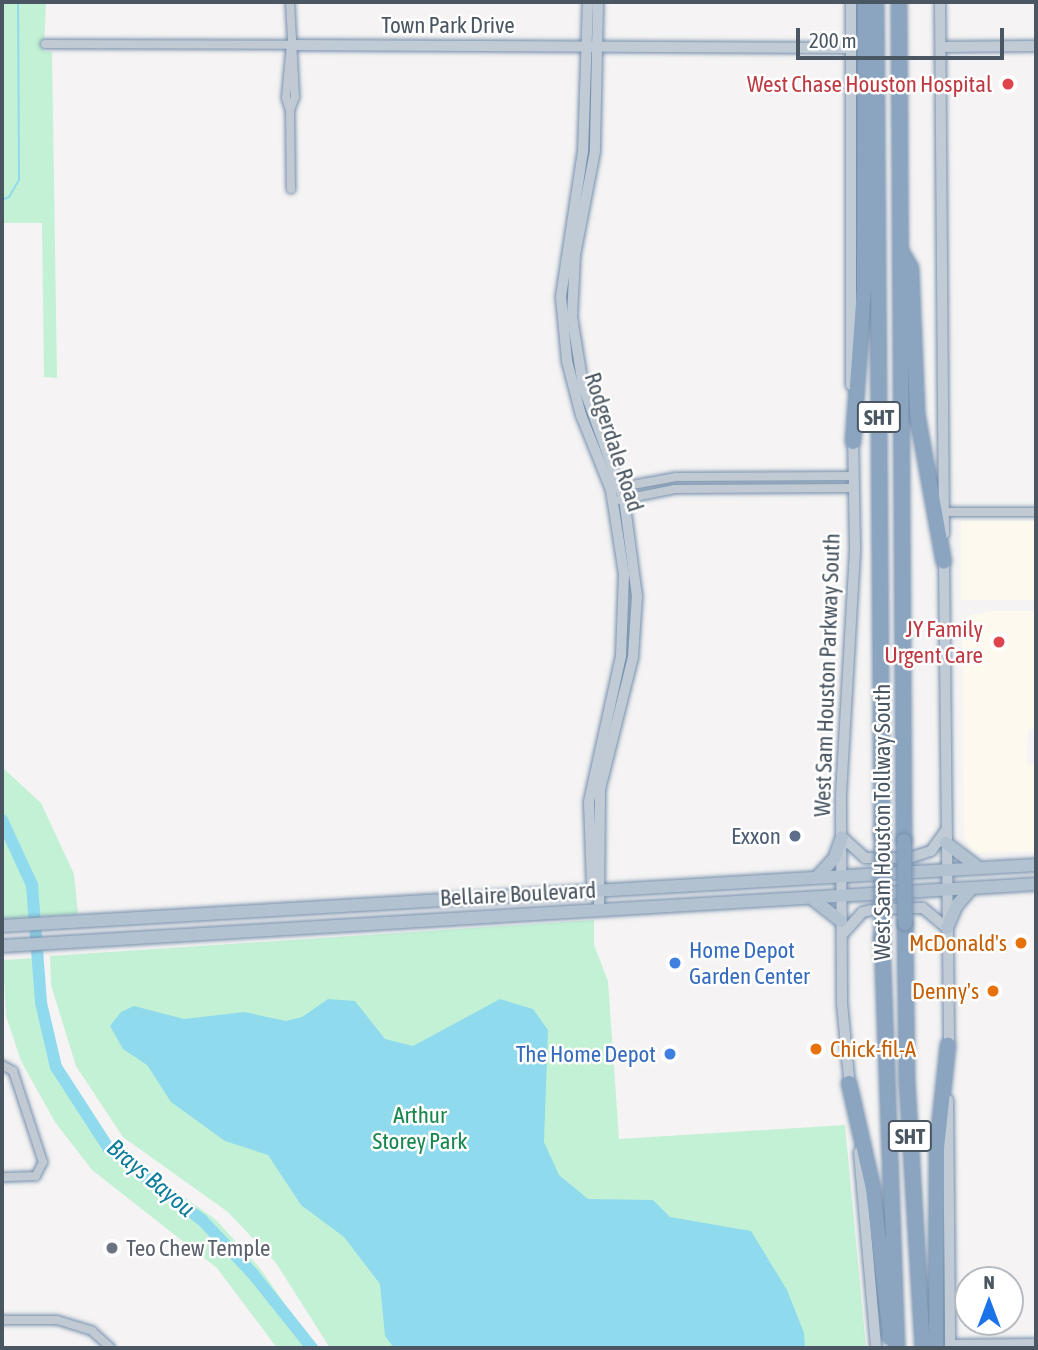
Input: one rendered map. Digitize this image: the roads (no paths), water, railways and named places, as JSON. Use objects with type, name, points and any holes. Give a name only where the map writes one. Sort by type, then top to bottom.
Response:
[{"type":"highway","points":[[853,442],[864,287],[865,2]]},
{"type":"highway","name":"West Sam Houston Tollway South","points":[[876,2],[882,939],[897,1348]]},
{"type":"highway","name":"West Sam Houston Tollway South","points":[[899,2],[908,1107],[923,1348]]},
{"type":"highway","points":[[901,251],[911,268],[917,414],[944,562]]},
{"type":"highway","points":[[945,1347],[937,1149],[948,1045]]},
{"type":"highway","points":[[849,1083],[873,1189],[891,1348]]},
{"type":"main road","name":"Rodgerdale Road","points":[[588,2],[592,47]]},
{"type":"main road","name":"Rodgerdale Road","points":[[598,2],[592,47],[586,174],[566,297],[568,337],[619,501],[636,574],[627,657],[600,768],[602,879],[598,892],[599,911]]},
{"type":"main road","name":"West Sam Houston Parkway South","points":[[851,2],[854,482],[841,936],[849,1083],[861,1164],[876,1348]]},
{"type":"main road","points":[[940,2],[948,1045]]},
{"type":"main road","name":"Town Park Drive","points":[[291,45],[852,48]]},
{"type":"main road","points":[[941,47],[1036,46]]},
{"type":"main road","points":[[816,878],[834,859],[842,837],[865,858],[909,858],[931,851],[946,836]]},
{"type":"main road","points":[[946,836],[980,868]]},
{"type":"main road","name":"Bellaire Boulevard","points":[[7,926],[1036,865]]},
{"type":"main road","name":"Bellaire Boulevard","points":[[7,946],[1036,884]]},
{"type":"main road","points":[[947,928],[957,905],[972,888]]},
{"type":"main road","points":[[811,898],[841,921]]},
{"type":"main road","points":[[841,936],[863,912],[876,909],[923,908],[947,928]]},
{"type":"main road","points":[[296,909],[297,929]]},
{"type":"main road","points":[[945,1347],[1036,1344]]},
{"type":"street","points":[[290,2],[291,45],[286,85],[290,110],[291,189]]},
{"type":"street","name":"Town Park Drive","points":[[45,44],[291,45]]},
{"type":"street","points":[[729,476],[729,488]]},
{"type":"street","points":[[615,488],[665,477],[729,476],[854,482]]},
{"type":"street","points":[[619,501],[667,489],[854,482]]},
{"type":"street","points":[[944,512],[1036,512]]},
{"type":"street","points":[[2,1065],[13,1071],[43,1157],[36,1177],[2,1177]]},
{"type":"street","points":[[2,1321],[57,1320],[92,1331],[111,1348]]},
{"type":"water","points":[[328,999],[355,1001],[385,1039],[413,1046],[500,999],[533,1009],[548,1030],[544,1142],[559,1175],[588,1199],[653,1200],[670,1217],[751,1231],[787,1290],[804,1333],[805,1348],[394,1348],[385,1336],[380,1284],[344,1237],[301,1205],[268,1155],[225,1141],[171,1102],[147,1065],[123,1049],[110,1026],[121,1012],[134,1006],[184,1019],[244,1012],[286,1021],[302,1017]]},
{"type":"waterway","points":[[2,200],[9,197],[19,180],[18,2]]},
{"type":"waterway","name":"Brays Bayou","points":[[2,820],[32,885],[41,1003],[56,1067],[109,1149],[202,1220],[253,1274],[312,1348]]},
{"type":"place","name":"West Chase Houston Hospital","points":[[1008,84]]},
{"type":"place","name":"JY Family Urgent Care","points":[[999,642]]},
{"type":"place","name":"Exxon","points":[[795,836]]},
{"type":"place","name":"McDonald's","points":[[1021,943]]},
{"type":"place","name":"Home Depot Garden Center","points":[[675,963]]},
{"type":"place","name":"Denny's","points":[[993,991]]},
{"type":"place","name":"Chick-fil-A","points":[[816,1049]]},
{"type":"place","name":"The Home Depot","points":[[670,1054]]},
{"type":"place","name":"Teo Chew Temple","points":[[112,1248]]},
{"type":"park label","name":"Arthur Storey Park","points":[[420,1128]]}]
